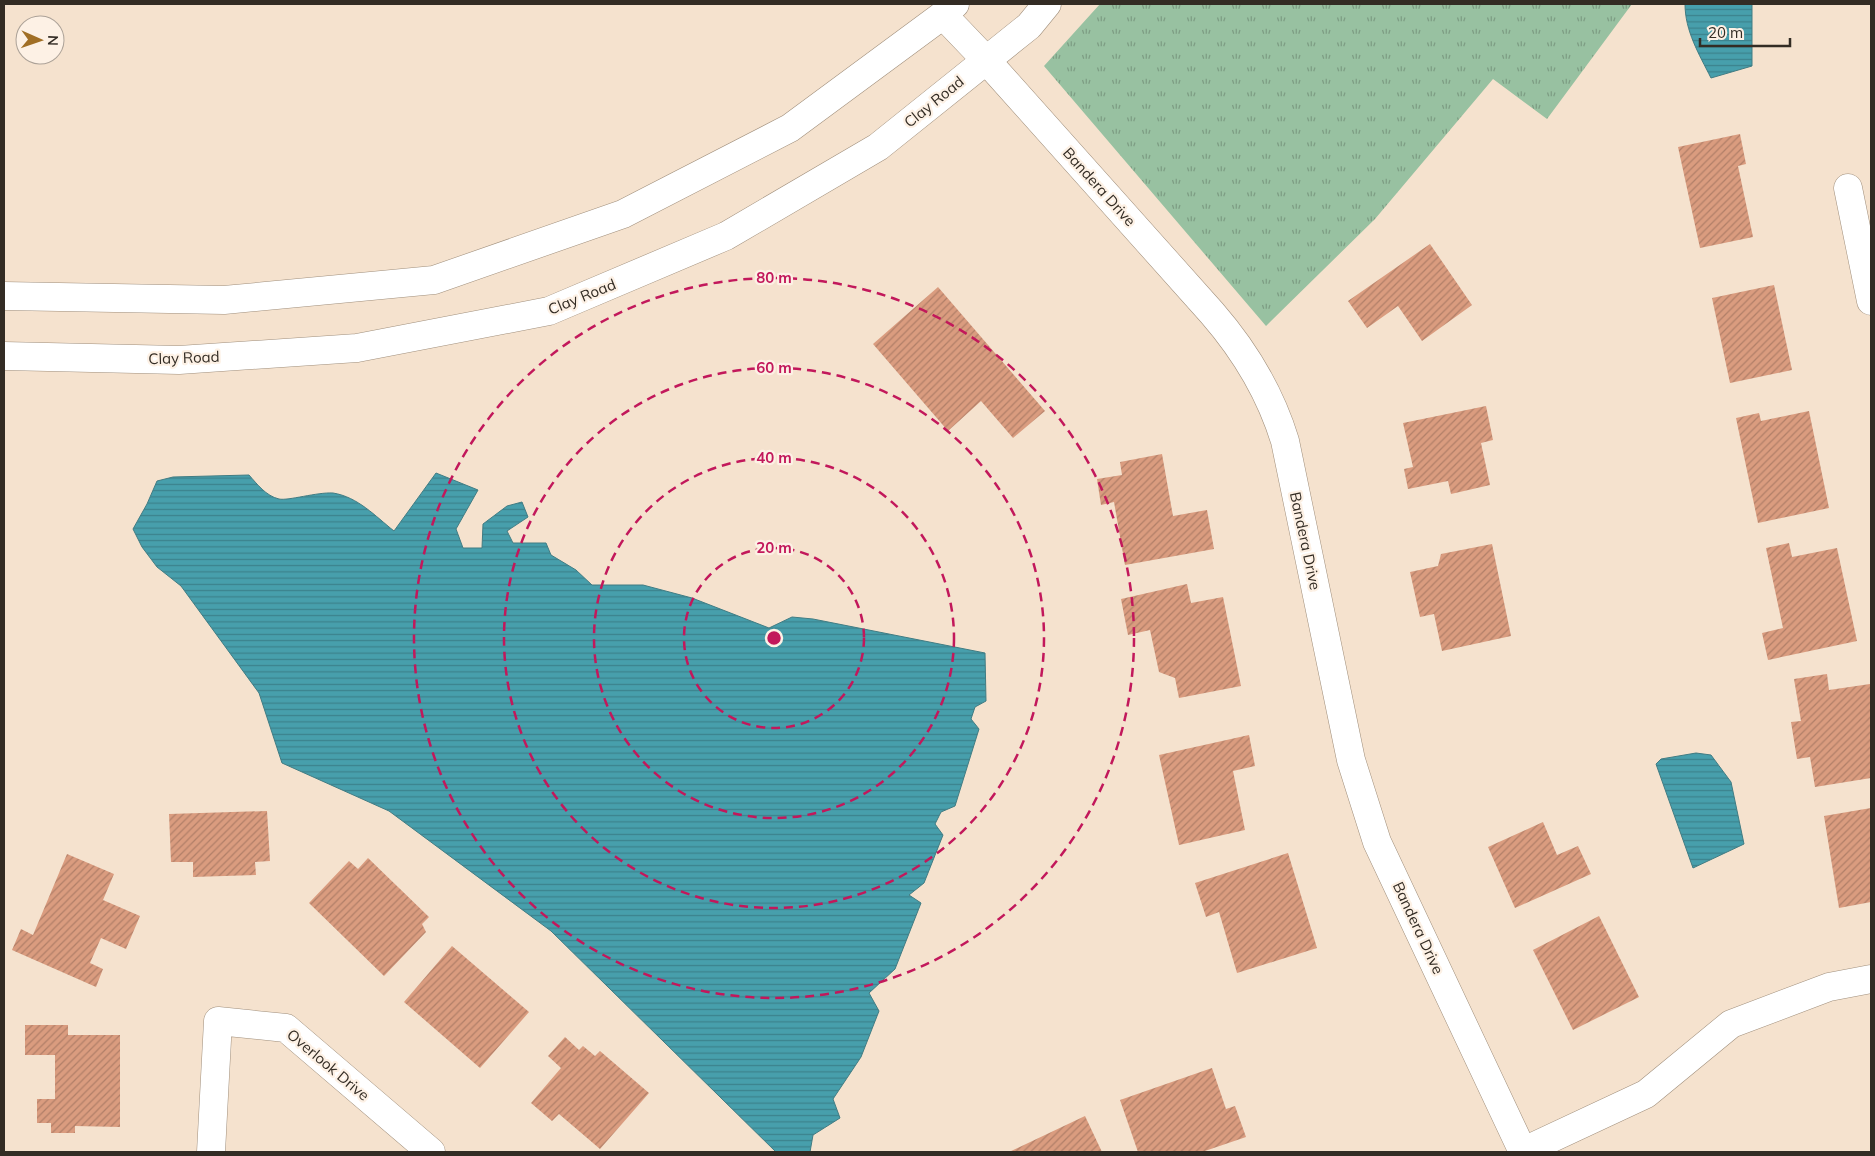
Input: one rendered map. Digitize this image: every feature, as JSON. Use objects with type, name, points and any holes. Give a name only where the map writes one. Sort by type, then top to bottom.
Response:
[{"type":"street","name":"Clay Road","points":[[4,356],[179,360],[357,348],[549,311],[726,236],[878,147],[1029,26],[1047,4]]},
{"type":"street","name":"Bandera Drive","points":[[949,10],[986,60],[1222,325],[1259,378],[1279,420],[1285,441],[1351,760],[1377,842],[1522,1152]]},
{"type":"street","points":[[4,296],[224,300],[434,280],[623,214],[790,128],[949,10]]},
{"type":"street","points":[[1848,188],[1871,301]]},
{"type":"street","points":[[1522,1152],[1646,1094],[1731,1024],[1829,987],[1871,979]]},
{"type":"street","name":"Overlook Drive","points":[[211,1152],[218,1021],[286,1028],[431,1152]]},
{"type":"green space","points":[[1100,4],[1632,4],[1547,119],[1493,79],[1375,219],[1266,326],[1044,66]]},
{"type":"water","points":[[1685,4],[1752,4],[1752,66],[1711,78],[1690,33]]},
{"type":"water","points":[[436,473],[478,490],[456,529],[463,548],[482,548],[483,524],[507,506],[522,502],[528,517],[507,531],[513,543],[546,543],[551,555],[576,570],[592,585],[643,585],[692,598],[769,628],[792,617],[813,619],[985,653],[986,701],[975,707],[971,719],[979,729],[955,806],[941,812],[935,824],[943,835],[924,883],[909,895],[921,903],[895,969],[869,993],[879,1011],[861,1057],[833,1099],[840,1118],[813,1135],[810,1152],[776,1152],[551,931],[389,811],[282,763],[259,693],[181,586],[157,567],[142,547],[133,529],[157,481],[173,477],[249,475],[266,492],[279,499],[326,493],[342,495],[366,508],[394,531]]},
{"type":"water","points":[[1696,753],[1711,755],[1731,782],[1744,844],[1693,868],[1656,764],[1661,759]]},
{"type":"building","points":[[1740,134],[1746,164],[1738,166],[1753,237],[1700,248],[1678,147]]},
{"type":"building","points":[[1430,244],[1472,305],[1422,341],[1398,306],[1367,328],[1348,301]]},
{"type":"building","points":[[1774,285],[1792,370],[1730,383],[1712,298]]},
{"type":"building","points":[[938,287],[1045,411],[1013,438],[981,401],[948,431],[873,344]]},
{"type":"building","points":[[1486,406],[1493,440],[1481,443],[1490,485],[1451,494],[1448,481],[1408,489],[1404,469],[1413,467],[1403,423]]},
{"type":"building","points":[[1809,411],[1829,508],[1758,523],[1736,418],[1759,413],[1761,421]]},
{"type":"building","points":[[1162,454],[1173,516],[1207,510],[1214,549],[1125,565],[1114,502],[1101,505],[1097,479],[1122,475],[1120,462]]},
{"type":"building","points":[[1789,543],[1792,557],[1837,548],[1857,641],[1768,660],[1762,633],[1783,628],[1766,548]]},
{"type":"building","points":[[1492,544],[1511,636],[1442,651],[1434,614],[1420,617],[1410,572],[1438,566],[1441,554]]},
{"type":"building","points":[[1187,584],[1191,603],[1223,597],[1241,686],[1179,698],[1175,678],[1159,672],[1150,630],[1128,635],[1121,599]]},
{"type":"building","points":[[1827,674],[1829,690],[1870,684],[1871,778],[1815,787],[1810,757],[1797,759],[1791,722],[1801,721],[1794,679]]},
{"type":"building","points":[[1249,735],[1255,766],[1233,771],[1245,830],[1179,845],[1159,755]]},
{"type":"building","points":[[1871,808],[1871,902],[1839,908],[1824,816]]},
{"type":"building","points":[[267,811],[270,861],[255,862],[256,875],[193,877],[193,862],[171,862],[169,814]]},
{"type":"building","points":[[1543,822],[1557,855],[1578,846],[1591,874],[1515,908],[1488,847]]},
{"type":"building","points":[[1288,853],[1317,948],[1237,973],[1219,912],[1206,917],[1195,883]]},
{"type":"building","points":[[67,854],[114,874],[103,900],[140,916],[126,949],[101,938],[90,963],[103,969],[96,987],[12,950],[21,929],[33,935]]},
{"type":"building","points":[[368,858],[429,917],[422,924],[426,932],[384,976],[309,903],[349,861],[358,869]]},
{"type":"building","points":[[1599,916],[1639,997],[1573,1030],[1533,950]]},
{"type":"building","points":[[452,946],[529,1012],[480,1068],[404,1002]]},
{"type":"building","points":[[25,1025],[68,1025],[68,1035],[120,1035],[120,1127],[75,1126],[75,1133],[51,1133],[51,1123],[37,1123],[37,1099],[55,1099],[55,1055],[25,1055]]},
{"type":"building","points":[[565,1037],[579,1050],[583,1046],[595,1056],[600,1051],[649,1093],[600,1149],[559,1114],[552,1121],[531,1103],[561,1068],[548,1056]]},
{"type":"building","points":[[1212,1068],[1226,1109],[1235,1106],[1246,1137],[1202,1152],[1138,1152],[1120,1100]]},
{"type":"building","points":[[1085,1116],[1102,1152],[1009,1152]]}]
